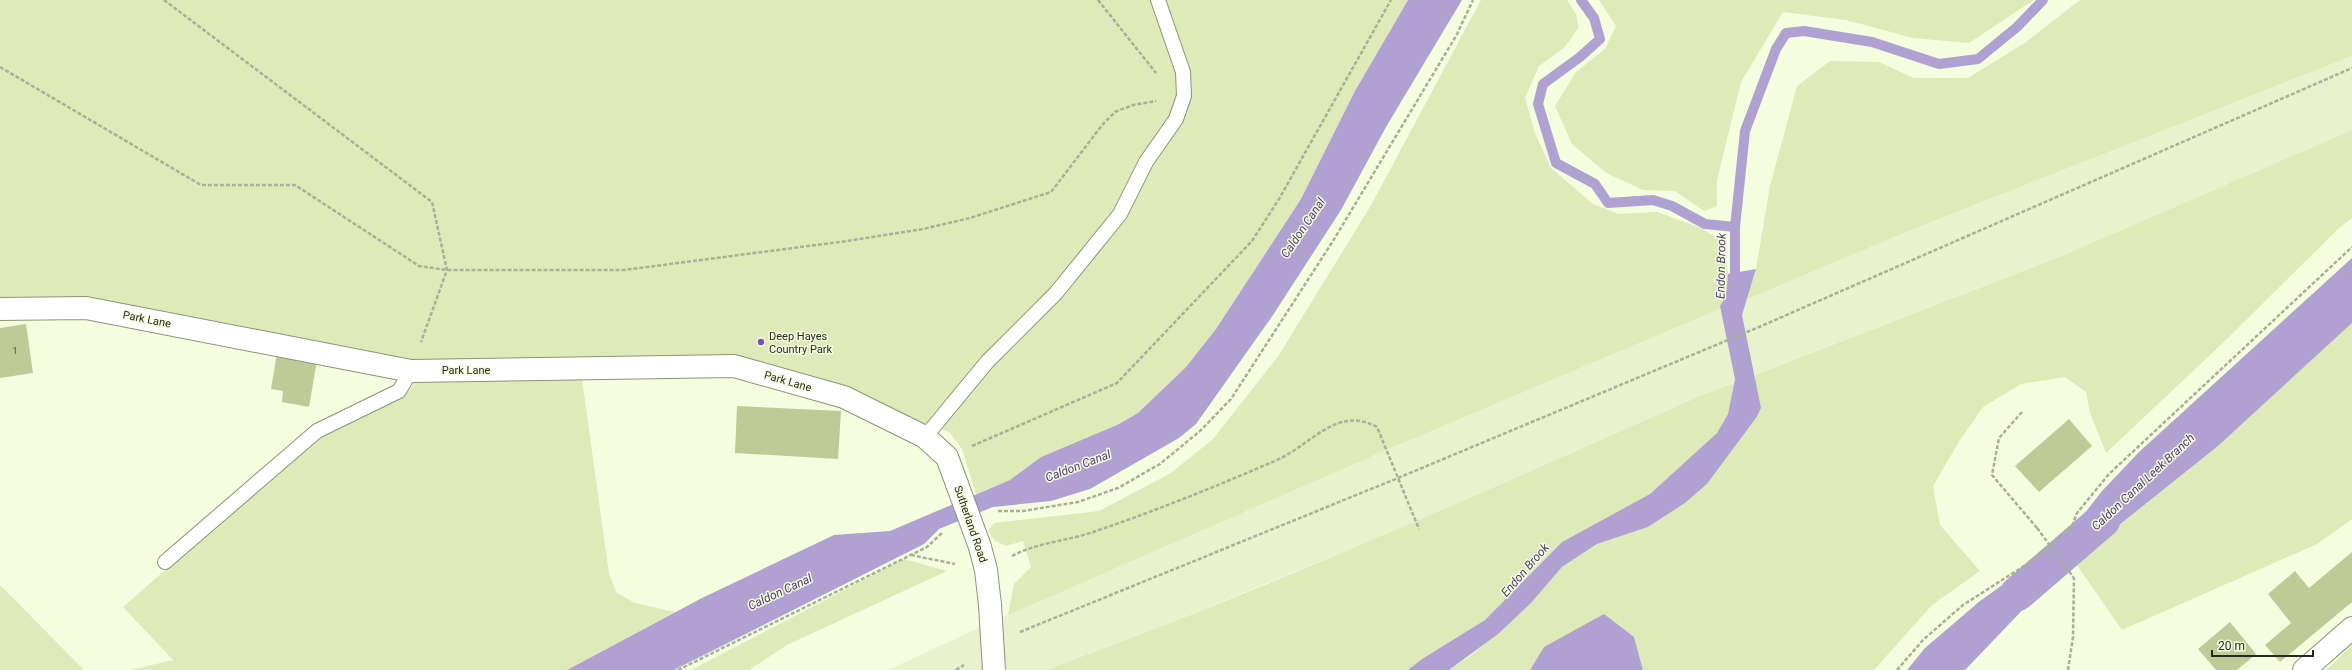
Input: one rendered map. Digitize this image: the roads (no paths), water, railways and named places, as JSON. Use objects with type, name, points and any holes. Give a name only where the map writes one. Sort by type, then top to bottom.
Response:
[{"type":"street","name":"Park Lane","points":[[0,309],[86,308],[410,371],[734,366],[844,397],[925,437]]},
{"type":"street","name":"Sutherland Road","points":[[925,437],[947,457],[980,547],[986,570],[990,605],[994,670]]},
{"type":"street","points":[[2304,670],[2352,628]]},
{"type":"lane","points":[[925,437],[987,362],[1056,292],[1120,214],[1146,162],[1176,119],[1184,96],[1183,72],[1158,0]]},
{"type":"lane","points":[[165,562],[317,431],[399,391],[410,371]]},
{"type":"water","name":"Caldon Canal","points":[[1408,0],[1462,0],[1386,127],[1341,210],[1273,315],[1196,424],[1179,438],[1090,489],[1051,501],[993,507],[939,529],[924,544],[674,670],[567,670],[702,598],[834,535],[890,531],[1010,480],[1041,457],[1117,425],[1138,413],[1186,367],[1216,329],[1301,199],[1355,91]]},
{"type":"water","points":[[2352,258],[2352,323],[2218,446],[2074,561],[2061,543],[2075,531],[2081,518],[2102,491],[2139,452]]},
{"type":"water","points":[[1756,269],[1742,315],[1761,408],[1756,418],[1707,484],[1685,503],[1648,527],[1597,544],[1562,567],[1531,603],[1498,634],[1449,670],[1408,670],[1422,659],[1485,620],[1562,542],[1650,494],[1717,433],[1728,414],[1735,379],[1720,306],[1726,296],[1728,274]]},
{"type":"water","points":[[2046,554],[2059,572],[1965,670],[1907,670],[1925,648],[1980,601]]},
{"type":"water","points":[[1604,614],[1634,637],[1643,670],[1530,670],[1544,647]]},
{"type":"waterway","points":[[1581,0],[1594,18],[1600,39],[1580,57],[1543,84],[1538,104],[1556,163],[1595,184],[1608,203],[1653,200],[1672,206],[1705,224],[1735,227]]},
{"type":"waterway","name":"Endon Brook","points":[[1735,287],[1735,227],[1745,131],[1776,49],[1786,33],[1804,31],[1872,42],[1939,64],[1978,59],[2017,27],[2043,0]]},
{"type":"waterway","name":"Caldon Canal Leek Branch","points":[[2017,594],[2103,520]]},
{"type":"place","name":"Deep Hayes Country Park","points":[[761,342]]}]
